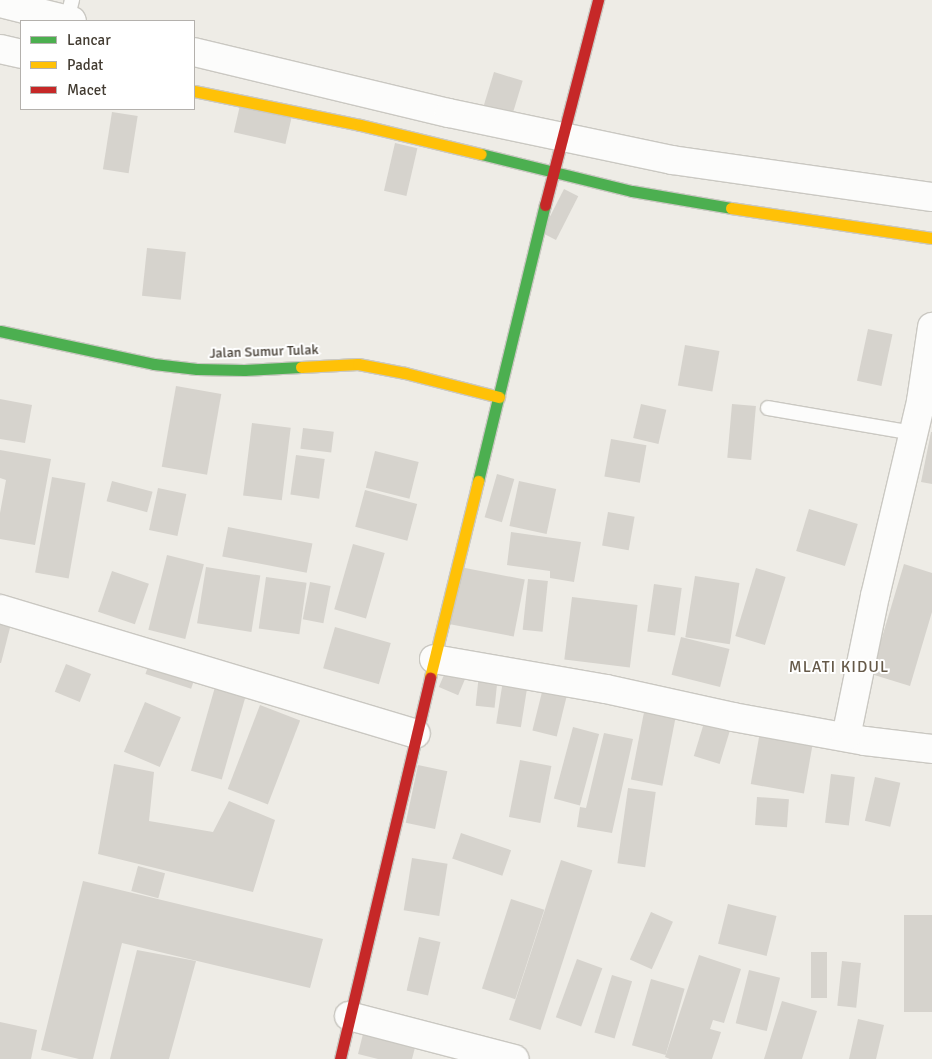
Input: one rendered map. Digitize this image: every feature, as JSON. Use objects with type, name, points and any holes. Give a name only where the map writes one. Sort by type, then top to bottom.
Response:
[{"type":"street","points":[[340,1059],[434,659],[554,169],[598,0]]},
{"type":"street","points":[[0,3],[70,14]]},
{"type":"street","points":[[0,49],[20,54]]},
{"type":"street","points":[[195,52],[562,141],[672,160],[932,197]]},
{"type":"street","points":[[195,90],[554,169],[632,191],[715,206],[932,238]]},
{"type":"street","points":[[846,738],[875,596],[913,433],[932,328]]},
{"type":"street","name":"Jalan Sumur Tulak","points":[[0,331],[154,364],[197,369],[244,370],[358,364],[405,373],[499,398]]},
{"type":"street","points":[[0,609],[416,734]]},
{"type":"street","points":[[434,659],[606,689],[733,717],[846,738],[932,749]]},
{"type":"street","points":[[349,1016],[514,1059]]},
{"type":"lane","points":[[768,408],[913,433]]},
{"type":"building","points":[[494,72],[523,81],[510,121],[482,112]]},
{"type":"building","points":[[241,101],[293,113],[285,144],[234,132]]},
{"type":"building","points":[[112,112],[138,116],[129,173],[103,169]]},
{"type":"building","points":[[395,143],[417,148],[406,196],[384,191]]},
{"type":"building","points":[[564,189],[578,196],[556,240],[542,233]]},
{"type":"building","points":[[147,248],[186,252],[181,300],[142,296]]},
{"type":"building","points":[[868,329],[892,334],[881,386],[857,381]]},
{"type":"building","points":[[685,345],[719,351],[712,391],[678,385]]},
{"type":"building","points":[[176,386],[221,394],[207,475],[162,467]]},
{"type":"building","points":[[0,399],[32,405],[25,443],[0,439]]},
{"type":"building","points":[[641,404],[666,410],[658,444],[633,438]]},
{"type":"building","points":[[732,404],[756,406],[751,460],[727,458]]},
{"type":"building","points":[[252,423],[291,428],[282,500],[243,495]]},
{"type":"building","points":[[303,428],[334,432],[331,453],[300,449]]},
{"type":"building","points":[[932,432],[932,484],[921,482]]},
{"type":"building","points":[[611,439],[646,445],[640,483],[604,476]]},
{"type":"building","points":[[0,450],[51,459],[35,545],[0,539],[0,513],[6,480],[0,478]]},
{"type":"building","points":[[375,451],[419,462],[409,499],[366,488]]},
{"type":"building","points":[[296,455],[325,459],[319,499],[290,495]]},
{"type":"building","points":[[497,474],[514,479],[502,522],[485,517]]},
{"type":"building","points":[[52,477],[85,483],[69,578],[35,573]]},
{"type":"building","points":[[112,481],[153,492],[147,512],[107,501]]},
{"type":"building","points":[[519,481],[556,489],[547,534],[509,526]]},
{"type":"building","points":[[158,488],[186,494],[177,536],[149,530]]},
{"type":"building","points":[[365,490],[417,504],[407,541],[355,527]]},
{"type":"building","points":[[809,509],[858,524],[845,566],[796,551]]},
{"type":"building","points":[[608,512],[635,517],[629,550],[602,545]]},
{"type":"building","points":[[228,527],[312,543],[307,573],[222,556]]},
{"type":"building","points":[[511,532],[581,542],[574,582],[550,578],[550,571],[507,565]]},
{"type":"building","points":[[353,544],[385,553],[366,618],[334,609]]},
{"type":"building","points":[[167,555],[204,564],[185,639],[148,630]]},
{"type":"building","points":[[904,564],[932,573],[932,612],[910,686],[871,674]]},
{"type":"building","points":[[206,567],[260,576],[251,632],[197,623]]},
{"type":"building","points":[[460,567],[525,580],[514,637],[449,624]]},
{"type":"building","points":[[756,568],[786,577],[765,645],[735,636]]},
{"type":"building","points":[[112,571],[149,584],[135,624],[98,612]]},
{"type":"building","points":[[695,576],[739,583],[730,644],[685,637]]},
{"type":"building","points":[[266,577],[307,583],[299,634],[259,628]]},
{"type":"building","points":[[528,579],[548,581],[543,632],[523,630]]},
{"type":"building","points":[[310,582],[331,586],[323,623],[303,619]]},
{"type":"building","points":[[654,584],[682,588],[675,635],[647,632]]},
{"type":"building","points":[[572,597],[638,605],[630,668],[564,660]]},
{"type":"building","points":[[0,613],[13,616],[1,663],[0,663]]},
{"type":"building","points":[[335,627],[391,643],[379,684],[323,668]]},
{"type":"building","points":[[681,637],[730,649],[720,687],[672,675]]},
{"type":"building","points":[[152,654],[198,669],[191,689],[146,674]]},
{"type":"building","points":[[449,663],[468,671],[458,695],[439,687]]},
{"type":"building","points":[[66,664],[91,674],[80,702],[55,692]]},
{"type":"building","points":[[479,674],[498,676],[495,708],[476,706]]},
{"type":"building","points":[[504,674],[529,678],[521,727],[496,723]]},
{"type":"building","points":[[545,680],[569,686],[557,737],[532,730]]},
{"type":"building","points":[[215,687],[246,696],[222,779],[191,771]]},
{"type":"building","points":[[145,702],[181,717],[160,767],[124,752]]},
{"type":"building","points":[[646,702],[677,708],[662,786],[631,780]]},
{"type":"building","points":[[260,705],[300,720],[268,804],[228,789]]},
{"type":"building","points":[[707,713],[733,721],[720,764],[694,756]]},
{"type":"building","points":[[761,726],[814,735],[804,793],[751,784]]},
{"type":"building","points":[[573,727],[599,734],[580,805],[554,798]]},
{"type":"building","points":[[604,733],[633,739],[612,833],[577,827],[580,807],[586,808]]},
{"type":"building","points":[[520,760],[551,766],[540,823],[509,817]]},
{"type":"building","points":[[114,764],[154,772],[149,821],[213,832],[229,801],[275,820],[253,892],[98,854]]},
{"type":"building","points":[[418,765],[447,771],[435,829],[406,823]]},
{"type":"building","points":[[831,774],[855,777],[849,826],[825,823]]},
{"type":"building","points":[[875,777],[900,783],[890,827],[865,821]]},
{"type":"building","points":[[628,788],[656,792],[645,867],[617,863]]},
{"type":"building","points":[[757,797],[789,799],[787,827],[755,825]]},
{"type":"building","points":[[461,833],[511,850],[502,876],[452,859]]},
{"type":"building","points":[[412,858],[448,864],[439,916],[404,910]]},
{"type":"building","points":[[561,860],[592,870],[540,1030],[509,1020]]},
{"type":"building","points":[[138,866],[165,873],[158,898],[131,891]]},
{"type":"building","points":[[83,881],[323,939],[310,988],[122,943],[93,1059],[79,1059],[41,1050]]},
{"type":"building","points":[[511,899],[544,910],[515,999],[482,988]]},
{"type":"building","points":[[728,904],[777,916],[767,956],[718,944]]},
{"type":"building","points":[[651,912],[673,922],[652,969],[630,960]]},
{"type":"building","points":[[904,915],[932,915],[932,1012],[904,1012]]},
{"type":"building","points":[[419,937],[440,942],[428,996],[407,991]]},
{"type":"building","points":[[137,950],[196,961],[169,1059],[110,1059]]},
{"type":"building","points":[[811,952],[827,952],[827,998],[811,998]]},
{"type":"building","points":[[699,955],[741,969],[724,1023],[713,1020],[710,1029],[721,1032],[712,1059],[670,1059],[665,1057]]},
{"type":"building","points":[[577,959],[602,968],[581,1026],[556,1017]]},
{"type":"building","points":[[842,961],[861,963],[856,1008],[837,1006]]},
{"type":"building","points":[[749,970],[780,978],[767,1031],[736,1023]]},
{"type":"building","points":[[612,975],[632,981],[615,1039],[594,1032]]},
{"type":"building","points":[[651,979],[685,989],[666,1055],[632,1045]]},
{"type":"building","points":[[782,1001],[817,1011],[802,1059],[764,1059]]},
{"type":"building","points":[[858,1019],[884,1025],[876,1059],[849,1059]]},
{"type":"building","points":[[0,1022],[37,1030],[31,1059],[0,1059]]},
{"type":"building","points":[[366,1022],[418,1036],[412,1059],[378,1059],[358,1054]]},
{"type":"traffic: fast","points":[[481,154],[632,191],[731,208]]},
{"type":"traffic: fast","points":[[478,481],[545,205]]},
{"type":"traffic: fast","points":[[0,331],[154,364],[197,369],[244,370],[301,367]]},
{"type":"traffic: slow","points":[[195,91],[360,125],[481,154]]},
{"type":"traffic: slow","points":[[731,208],[932,238]]},
{"type":"traffic: slow","points":[[301,367],[358,364],[405,373],[499,397]]},
{"type":"traffic: slow","points":[[430,677],[478,481]]},
{"type":"traffic: jam","points":[[545,205],[598,0]]},
{"type":"traffic: jam","points":[[340,1059],[430,677]]},
{"type":"district","name":"MLATI KIDUL","points":[[839,667]]}]
